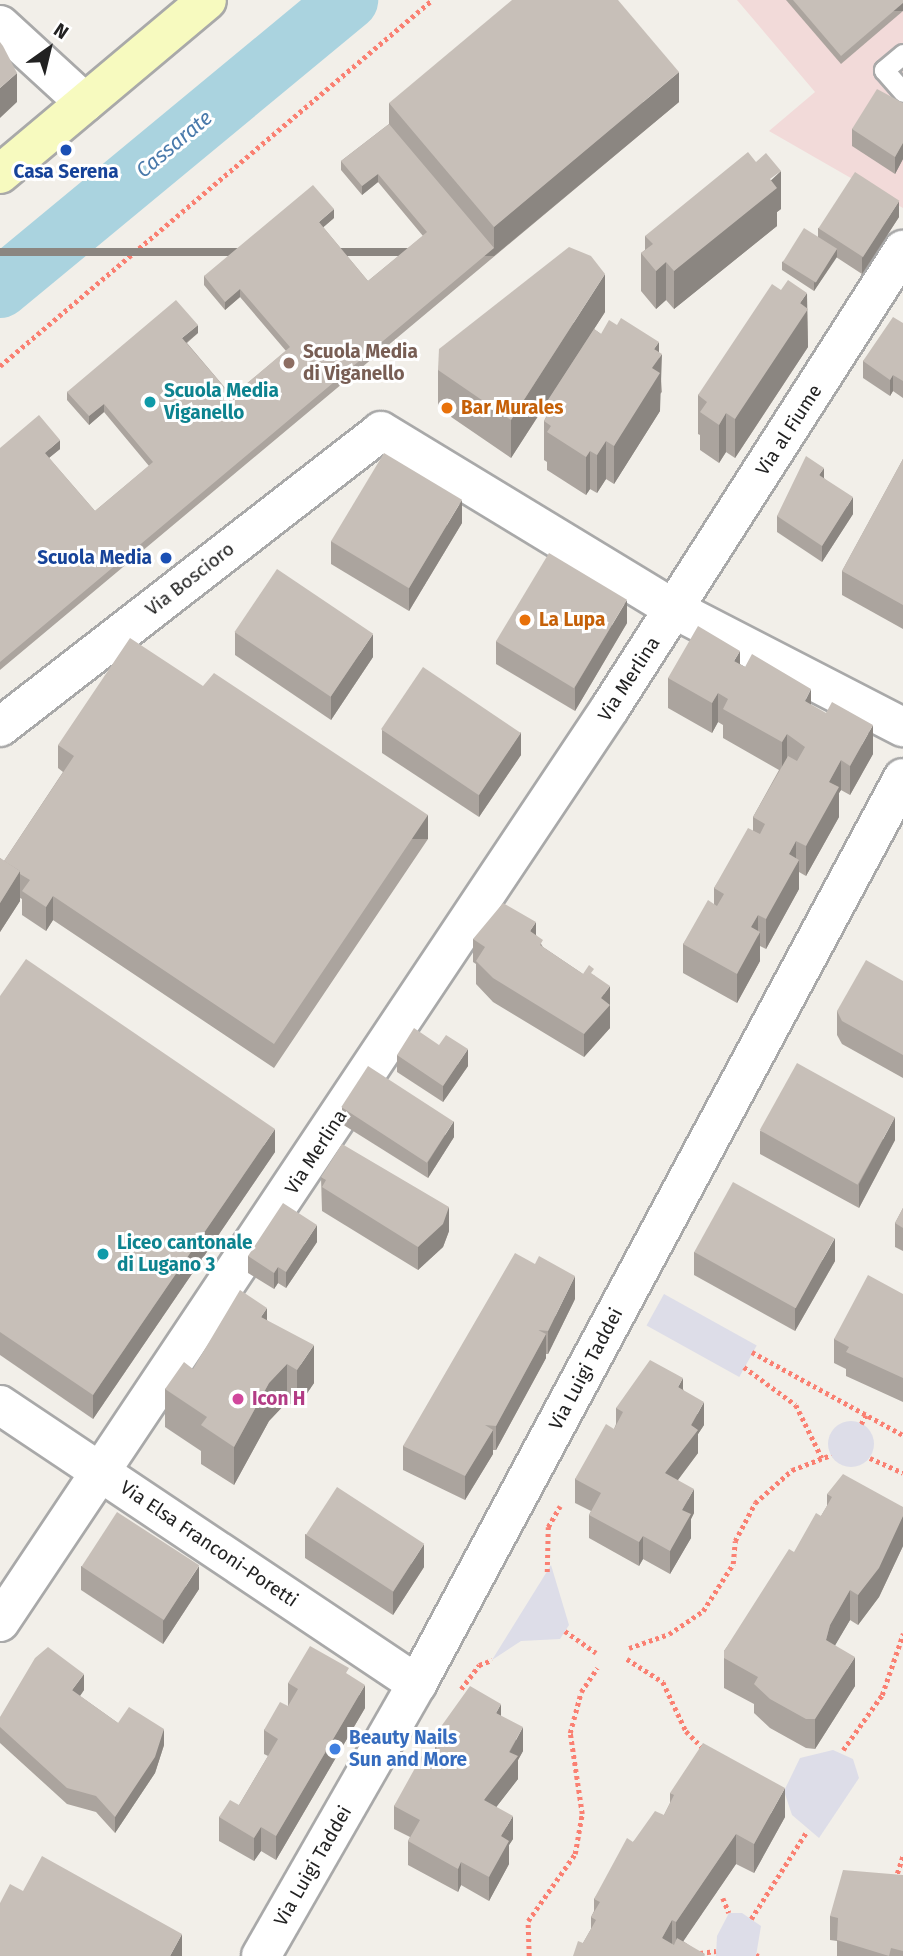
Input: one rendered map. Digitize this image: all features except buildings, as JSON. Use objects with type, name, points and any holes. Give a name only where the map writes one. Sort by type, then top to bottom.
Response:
[{"type":"main road","points":[[0,174],[208,0]]},
{"type":"street","points":[[0,25],[85,103]]},
{"type":"street","name":"Via al Fiume","points":[[674,609],[903,250]]},
{"type":"street","name":"Via Boscioro","points":[[0,727],[381,431],[674,609]]},
{"type":"street","points":[[674,609],[903,727]]},
{"type":"street","name":"Via Merlina","points":[[0,1622],[103,1473],[674,609]]},
{"type":"street","name":"Via Luigi Taddei","points":[[261,1956],[418,1684],[903,778]]},
{"type":"street","name":"Via Elsa Franconi-Poretti","points":[[0,1405],[418,1684]]},
{"type":"lane","points":[[903,54],[884,70],[903,92]]},
{"type":"path","points":[[0,366],[432,0]]},
{"type":"path","points":[[752,1352],[903,1435]]},
{"type":"path","points":[[744,1367],[796,1405],[822,1458]]},
{"type":"path","points":[[861,1424],[866,1415]]},
{"type":"path","points":[[629,1648],[669,1634],[703,1611],[733,1564],[735,1541],[755,1503],[792,1470],[831,1455]]},
{"type":"path","points":[[870,1458],[903,1473]]},
{"type":"path","points":[[547,1572],[548,1527],[560,1506]]},
{"type":"path","points":[[565,1631],[596,1653]]},
{"type":"path","points":[[843,1750],[882,1695],[903,1634]]},
{"type":"path","points":[[627,1659],[663,1682],[686,1731],[712,1758]]},
{"type":"path","points":[[461,1689],[479,1665],[492,1660]]},
{"type":"path","points":[[529,1956],[528,1921],[575,1854],[582,1814],[570,1733],[581,1692],[597,1668]]},
{"type":"path","points":[[751,1919],[807,1831]]},
{"type":"path","points":[[891,1895],[903,1855]]},
{"type":"path","points":[[723,1898],[729,1913]]},
{"type":"path","points":[[697,1953],[716,1951]]},
{"type":"shaded area","points":[[737,0],[903,0],[903,208],[769,131],[815,92]]},
{"type":"shaded area","points":[[664,1294],[757,1345],[739,1377],[647,1325]]},
{"type":"shaded area","points":[[851,1421],[867,1428],[874,1444],[867,1460],[851,1467],[835,1460],[828,1444],[835,1428]]},
{"type":"shaded area","points":[[551,1565],[569,1625],[560,1639],[521,1641],[492,1660]]},
{"type":"shaded area","points":[[833,1750],[853,1759],[859,1778],[819,1838],[792,1815],[784,1791],[800,1758]]},
{"type":"shaded area","points":[[729,1913],[742,1913],[761,1926],[756,1956],[716,1956],[717,1936]]},
{"type":"waterway","name":"Cassarate","points":[[0,288],[348,0]]},
{"type":"place","name":"Casa Serena","points":[[66,150]]},
{"type":"place","name":"Scuola Media di Viganello","points":[[289,363]]},
{"type":"place","name":"Scuola Media Viganello","points":[[150,402]]},
{"type":"place","name":"Bar Murales","points":[[447,408]]},
{"type":"place","name":"Scuola Media","points":[[166,558]]},
{"type":"place","name":"La Lupa","points":[[525,620]]},
{"type":"place","name":"Liceo cantonale di Lugano 3","points":[[103,1254]]},
{"type":"place","name":"Icon H","points":[[238,1399]]},
{"type":"place","name":"Beauty Nails Sun and More","points":[[335,1749]]}]
